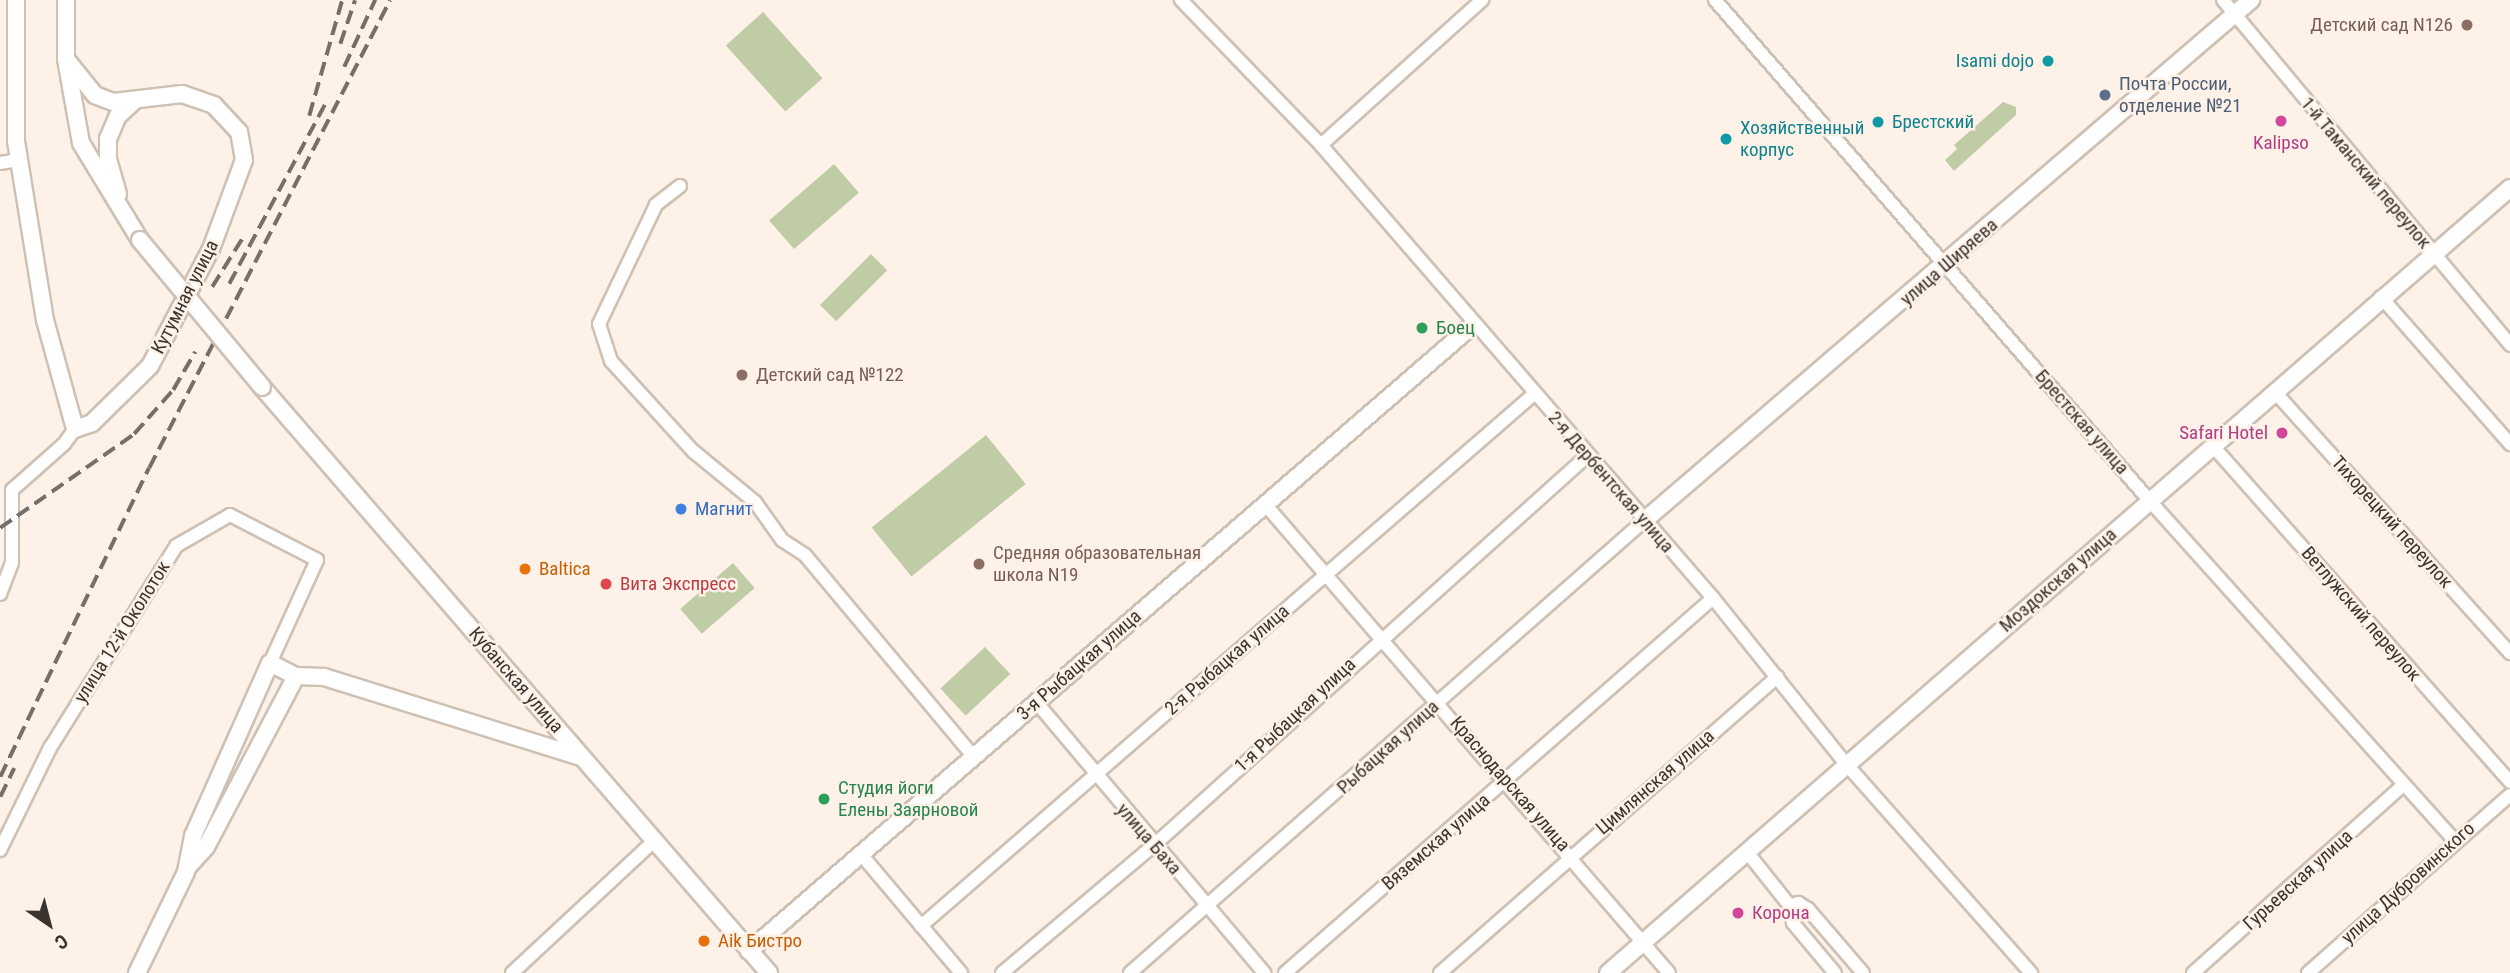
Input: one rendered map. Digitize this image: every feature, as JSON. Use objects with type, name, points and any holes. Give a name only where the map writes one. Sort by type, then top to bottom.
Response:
[{"type":"main road","points":[[16,0],[13,99],[19,160],[44,320],[75,429]]},
{"type":"main road","points":[[66,0],[66,60],[81,143],[124,217]]},
{"type":"main road","name":"улица Ширяева","points":[[1645,520],[1945,266],[2251,0]]},
{"type":"main road","points":[[66,60],[95,95],[113,102],[135,100]]},
{"type":"main road","name":"Кутумная улица","points":[[75,429],[92,423],[150,366],[227,212],[244,160],[239,132],[214,105],[182,94],[135,100]]},
{"type":"main road","points":[[124,217],[108,159],[108,139],[118,116],[135,100]]},
{"type":"main road","name":"Моздокская улица","points":[[1608,973],[2381,297],[2510,188]]},
{"type":"main road","name":"Кубанская улица","points":[[124,217],[262,387],[769,973]]},
{"type":"main road","name":"3-я Рыбацкая улица","points":[[749,951],[1037,703],[1264,502],[1473,325]]},
{"type":"main road","points":[[136,973],[187,869],[193,836],[270,663],[296,676],[324,677],[584,758]]},
{"type":"main road","points":[[187,869],[206,848],[296,676]]},
{"type":"street","name":"2-я Дербентская улица","points":[[1181,0],[1321,145],[1587,457],[1713,598],[1847,765],[2031,973]]},
{"type":"street","points":[[1321,145],[1482,0]]},
{"type":"street","name":"Брестская улица","points":[[1715,0],[2150,500],[2402,786],[2454,840]]},
{"type":"street","name":"1-й Таманский переулок","points":[[2223,0],[2510,345]]},
{"type":"street","points":[[0,163],[19,160]]},
{"type":"street","points":[[680,186],[656,205],[599,324],[611,362],[692,451],[755,502],[782,540],[805,555],[973,756]]},
{"type":"street","points":[[2381,297],[2510,444]]},
{"type":"street","name":"Тихорецкий переулок","points":[[2274,391],[2510,653]]},
{"type":"street","name":"2-я Рыбацкая улица","points":[[921,926],[1534,394]]},
{"type":"street","points":[[0,594],[12,562],[6,493],[64,444],[75,429]]},
{"type":"street","name":"Ветлужский переулок","points":[[2212,445],[2510,782]]},
{"type":"street","name":"1-я Рыбацкая улица","points":[[1002,973],[1153,846],[1381,636],[1587,457]]},
{"type":"street","name":"Краснодарская улица","points":[[1264,502],[1507,780],[1669,973]]},
{"type":"street","name":"улица 12-й Околоток","points":[[0,850],[50,748],[176,546],[230,515],[317,560],[270,663]]},
{"type":"street","name":"Рыбацкая улица","points":[[1130,973],[1645,520]]},
{"type":"street","name":"Вяземская улица","points":[[1285,973],[1713,598]]},
{"type":"street","name":"Цимлянская улица","points":[[1440,973],[1571,855],[1777,677]]},
{"type":"street","name":"улица Баха","points":[[1037,703],[1153,846],[1209,906],[1264,973]]},
{"type":"street","name":"Гурьевская улица","points":[[2193,973],[2402,786]]},
{"type":"street","name":"улица Дубровинского","points":[[2308,973],[2454,840],[2510,795]]},
{"type":"street","points":[[512,973],[654,841]]},
{"type":"street","points":[[1747,852],[1790,906],[1793,923],[1835,973]]},
{"type":"street","points":[[860,853],[961,973]]},
{"type":"street","points":[[1790,906],[1798,903],[1808,909],[1863,973]]},
{"type":"green space","points":[[763,12],[823,78],[785,112],[726,45]]},
{"type":"green space","points":[[2003,102],[2016,107],[2016,115],[1954,171],[1945,160],[1957,149],[1954,145]]},
{"type":"green space","points":[[834,164],[859,193],[794,249],[769,220]]},
{"type":"green space","points":[[871,254],[887,270],[836,321],[820,305]]},
{"type":"green space","points":[[986,435],[1026,484],[911,576],[872,528]]},
{"type":"green space","points":[[733,563],[755,588],[702,634],[680,609]]},
{"type":"green space","points":[[985,647],[1010,674],[966,716],[940,689]]},
{"type":"railway","points":[[309,116],[342,0]]},
{"type":"railway","points":[[340,44],[355,0]]},
{"type":"railway","points":[[344,67],[375,0]]},
{"type":"railway","points":[[0,777],[149,468],[390,0]]},
{"type":"railway","points":[[229,284],[325,104]]},
{"type":"railway","points":[[212,287],[242,239]]},
{"type":"railway","points":[[0,528],[134,434],[173,390],[195,352]]},
{"type":"railway","points":[[0,797],[14,768]]},
{"type":"place","name":"Детский сад N126","points":[[2467,25]]},
{"type":"place","name":"Isami dojo","points":[[2048,61]]},
{"type":"place","name":"Почта России, отделение №21","points":[[2105,95]]},
{"type":"place","name":"Kalipso","points":[[2281,121]]},
{"type":"place","name":"Брестский","points":[[1878,122]]},
{"type":"place","name":"Хозяйственный корпус","points":[[1726,139]]},
{"type":"place","name":"Боец","points":[[1422,328]]},
{"type":"place","name":"Детский сад №122","points":[[742,375]]},
{"type":"place","name":"Safari Hotel","points":[[2282,433]]},
{"type":"place","name":"Магнит","points":[[681,509]]},
{"type":"place","name":"Средняя образовательная школа N19","points":[[979,564]]},
{"type":"place","name":"Baltica","points":[[525,569]]},
{"type":"place","name":"Вита Экспресс","points":[[606,584]]},
{"type":"place","name":"Студия йоги Елены Заярновой","points":[[824,799]]},
{"type":"place","name":"Корона","points":[[1738,913]]},
{"type":"place","name":"Aik Бистро","points":[[704,941]]}]
